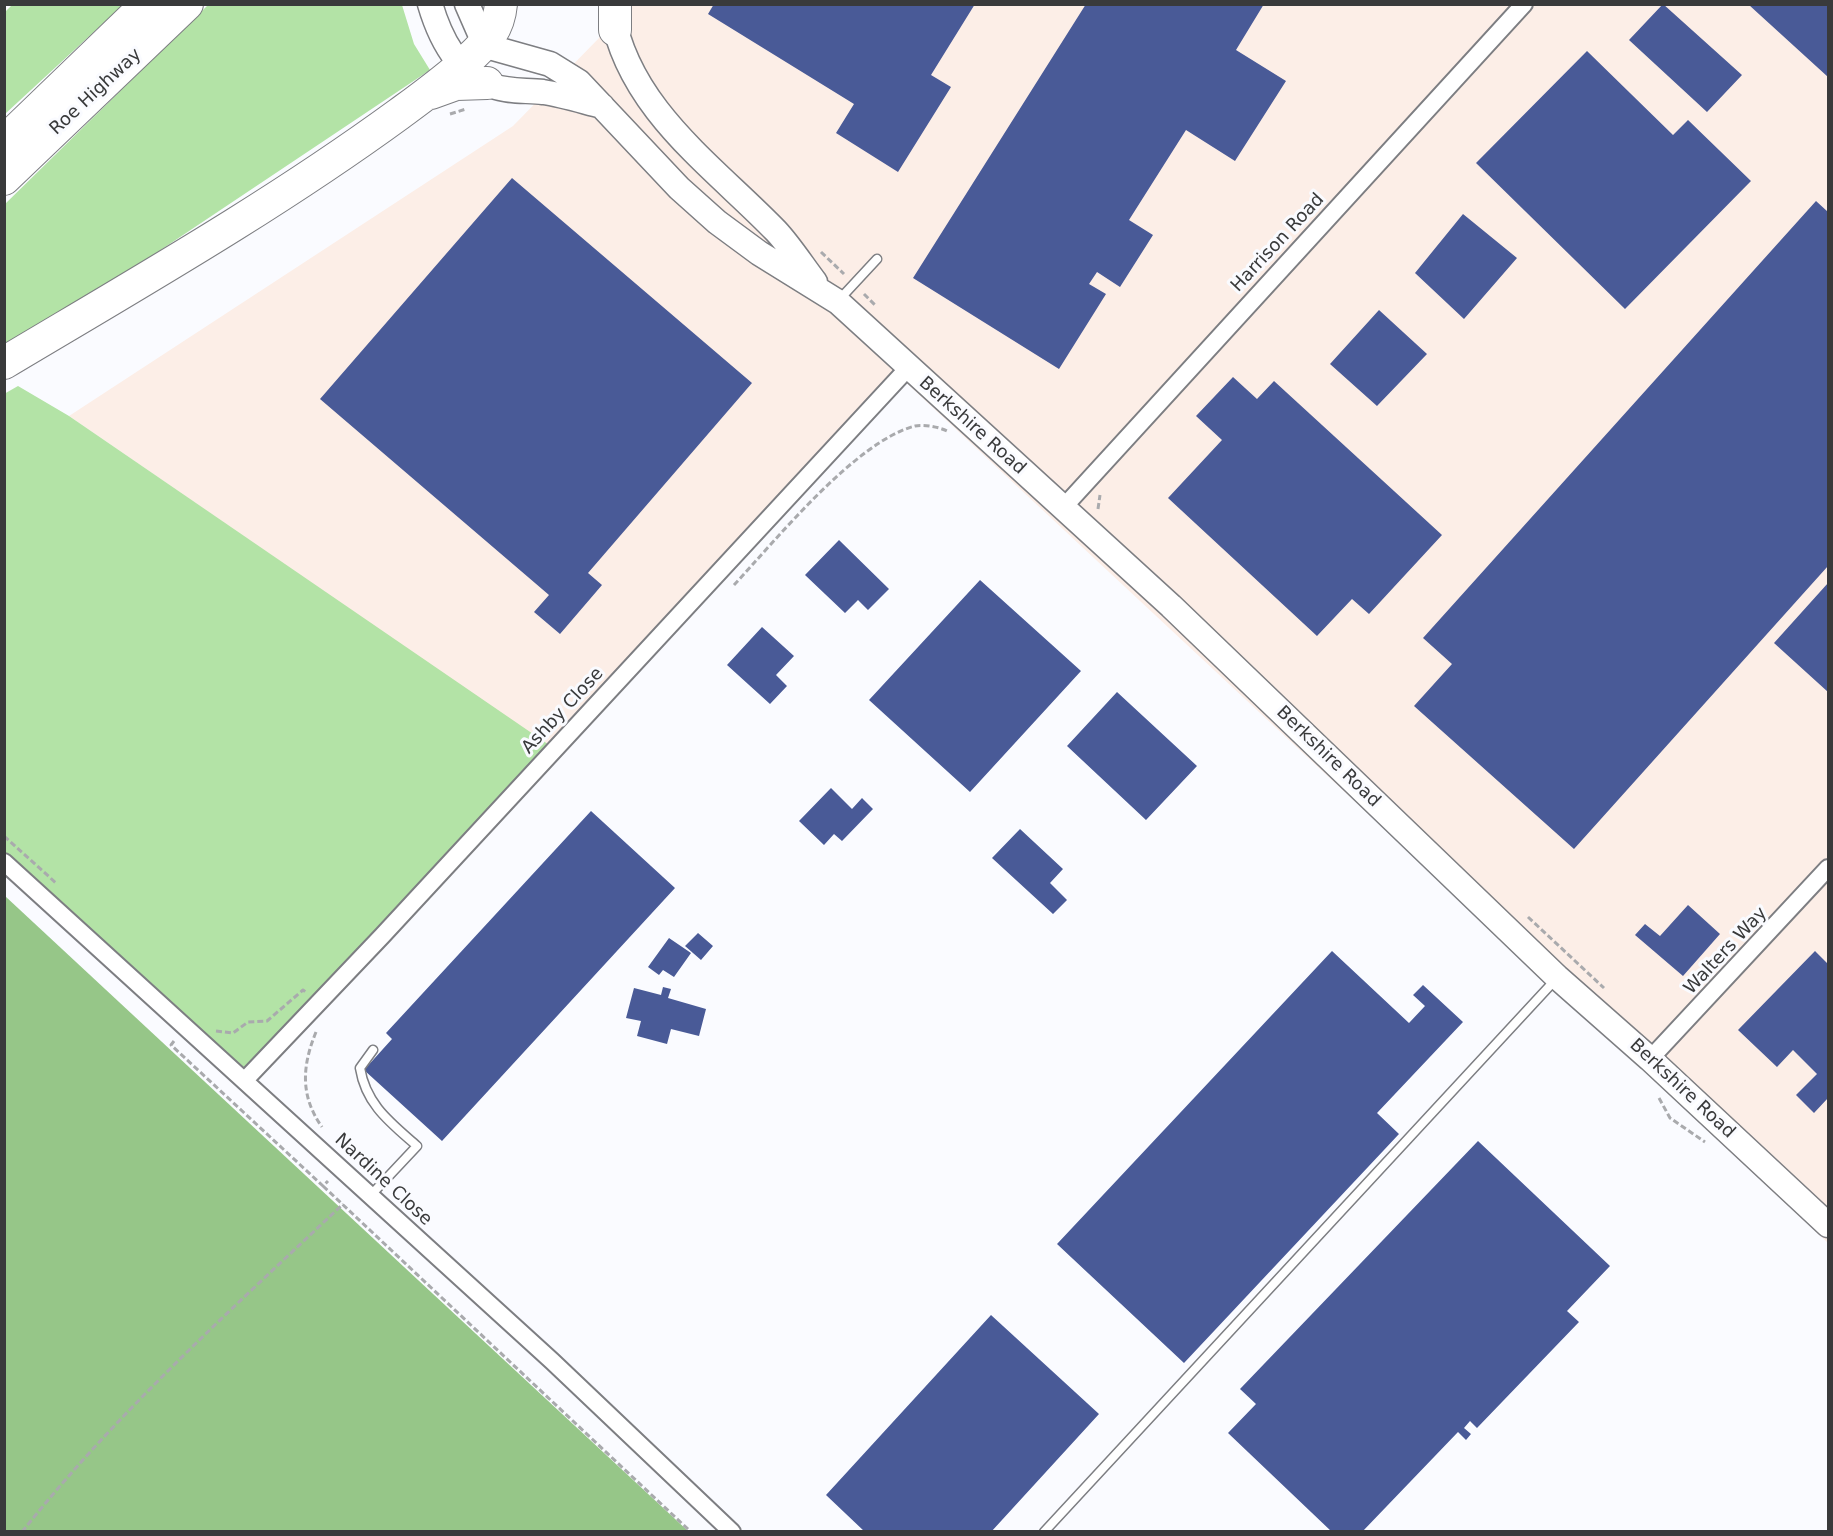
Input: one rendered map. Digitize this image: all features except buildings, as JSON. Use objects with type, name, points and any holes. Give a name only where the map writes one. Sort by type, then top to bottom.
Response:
[{"type":"highway","name":"Roe Highway","points":[[4,142],[147,4]]},
{"type":"highway","name":"Roe Highway","points":[[4,179],[187,4]]},
{"type":"highway","points":[[4,363],[282,195],[422,97],[486,41],[500,15],[501,4]]},
{"type":"highway","points":[[422,97],[456,84],[487,83]]},
{"type":"main road","points":[[430,4],[441,37],[461,64],[487,83],[508,89],[558,94],[602,105]]},
{"type":"main road","points":[[467,4],[486,41]]},
{"type":"main road","name":"Berkshire Road","points":[[614,13],[628,66],[661,117],[778,233],[831,297],[1171,606],[1557,977],[1650,1059],[1828,1226]]},
{"type":"main road","name":"Berkshire Road","points":[[486,41],[500,51],[539,59],[563,70],[579,82],[679,188],[717,222],[831,297]]},
{"type":"street","name":"Harrison Road","points":[[1062,509],[1524,4]]},
{"type":"street","name":"Ashby Close","points":[[245,1080],[908,368]]},
{"type":"street","name":"Nardine Close","points":[[4,862],[552,1361],[732,1532]]},
{"type":"street","name":"Walters Way","points":[[1650,1059],[1828,868]]},
{"type":"lane","points":[[831,297],[877,259]]},
{"type":"lane","points":[[1044,1532],[1557,977]]},
{"type":"lane","points":[[370,1196],[417,1146],[376,1109],[363,1084],[360,1068],[373,1050]]},
{"type":"path","points":[[732,586],[821,491],[871,449],[902,430],[918,425],[949,432]]},
{"type":"path","points":[[319,1002],[303,990],[267,1021],[248,1022],[233,1033],[214,1031],[201,1024],[197,1016],[171,1045],[691,1532]]},
{"type":"path","points":[[323,1026],[316,1032],[309,1049],[303,1082],[311,1110],[325,1131]]},
{"type":"path","points":[[323,1186],[342,1169]]},
{"type":"path","points":[[22,1532],[63,1480],[187,1353],[343,1204]]},
{"type":"shaded area","points":[[620,5],[1828,5],[1828,1243],[900,377],[556,751],[69,416],[513,126],[599,38]]},
{"type":"green space","points":[[12,5],[123,5],[5,114],[4,13]]},
{"type":"green space","points":[[208,5],[402,5],[414,44],[430,70],[5,354],[4,205]]},
{"type":"green space","points":[[18,386],[69,416],[555,749],[245,1080],[5,862],[4,394]]},
{"type":"green space","points":[[5,896],[688,1531],[5,1531]]}]
